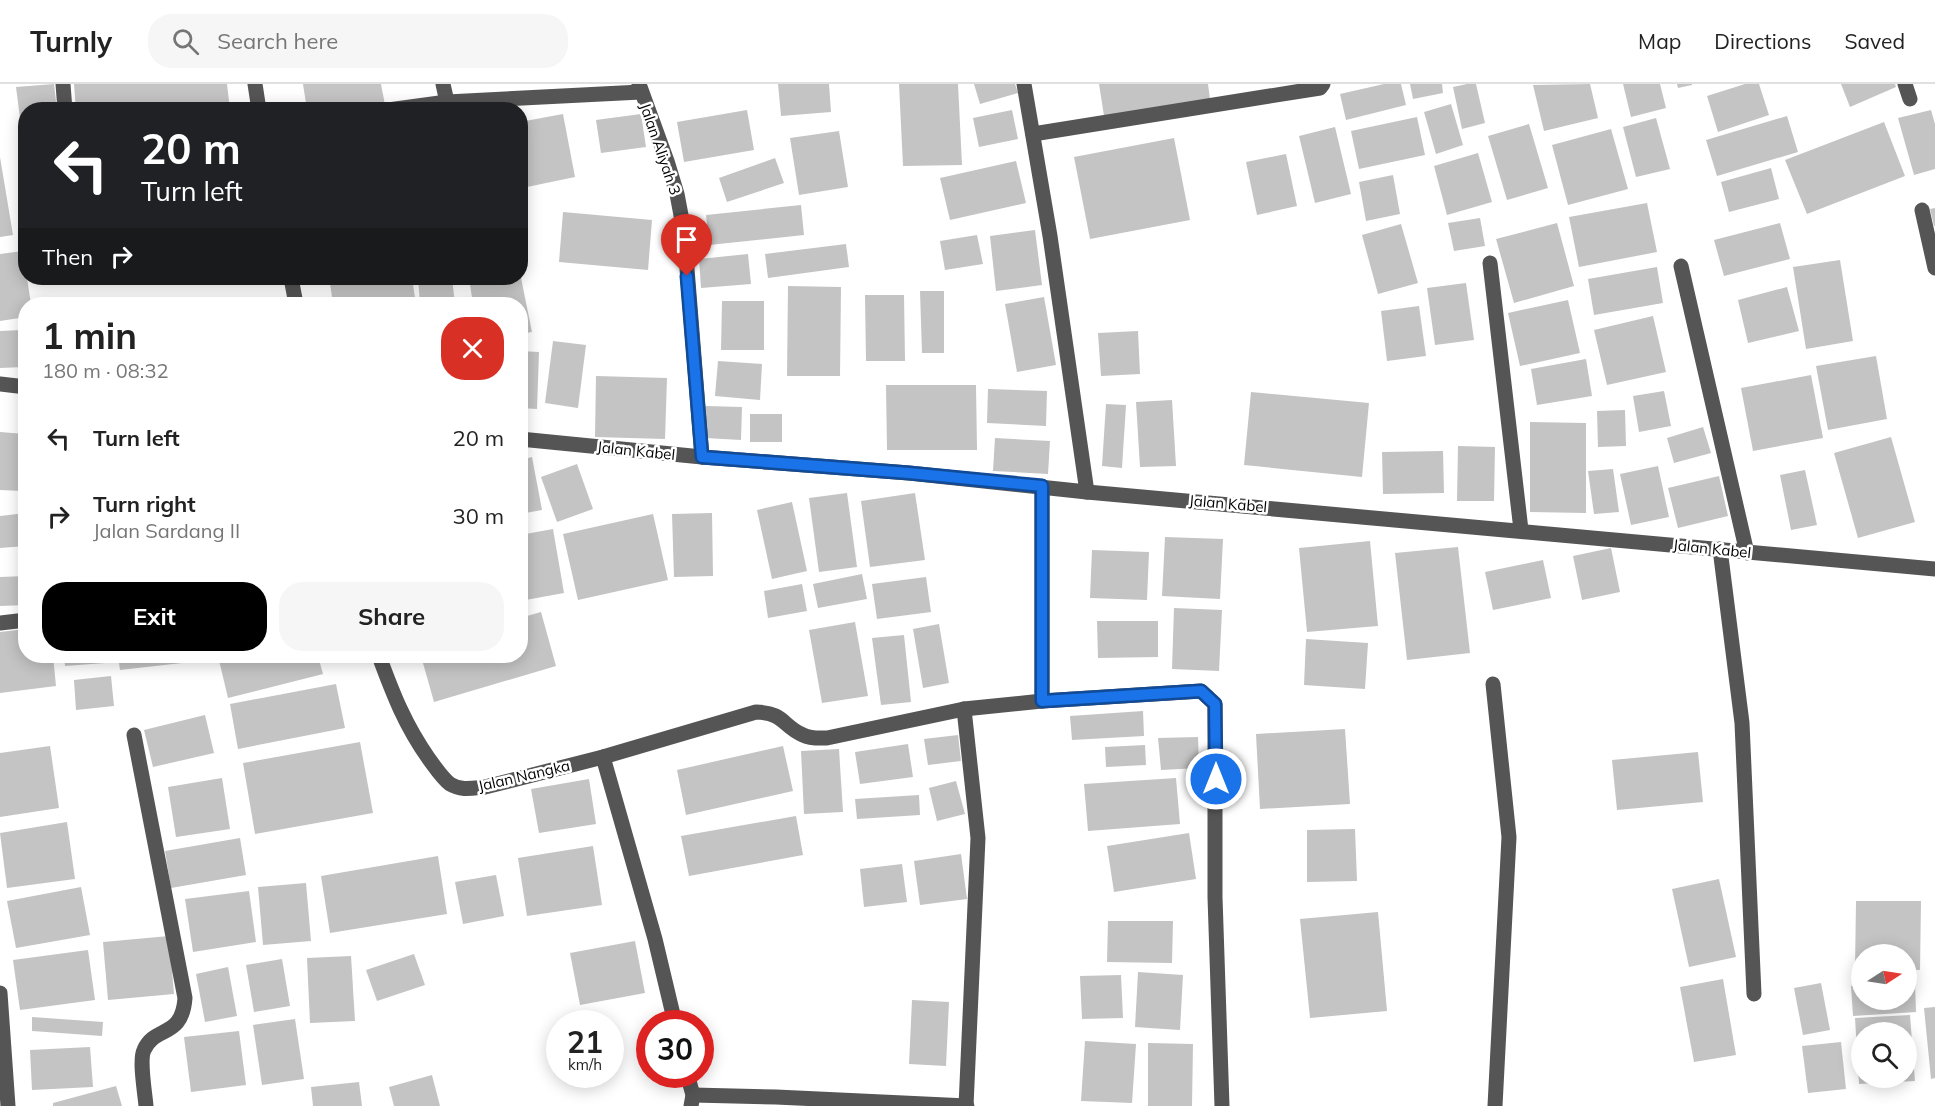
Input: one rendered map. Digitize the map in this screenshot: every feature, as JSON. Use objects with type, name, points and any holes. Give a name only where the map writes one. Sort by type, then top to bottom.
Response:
[{"type":"street","points":[[63,84],[64,102]]},
{"type":"street","points":[[255,84],[258,102]]},
{"type":"street","points":[[443,84],[447,102],[640,88]]},
{"type":"street","points":[[1024,84],[1050,236],[1087,492]]},
{"type":"street","points":[[1033,135],[1320,88],[1323,84]]},
{"type":"street","points":[[1905,84],[1910,99]]},
{"type":"street","name":"Jalan Aliyah 3","points":[[640,88],[667,161],[677,194],[684,231],[702,457]]},
{"type":"street","points":[[1922,210],[1935,268]]},
{"type":"street","points":[[1490,263],[1521,530]]},
{"type":"street","points":[[1681,266],[1747,553]]},
{"type":"street","points":[[0,384],[18,386]]},
{"type":"street","name":"Jalan Kabel","points":[[528,440],[1935,569]]},
{"type":"street","points":[[1042,486],[1042,701]]},
{"type":"street","points":[[1720,549],[1742,723],[1754,994]]},
{"type":"street","points":[[0,623],[18,621]]},
{"type":"street","name":"Jalan Nangka","points":[[382,663],[411,734],[435,768],[450,784],[466,789],[485,787],[603,757],[756,712],[770,713],[781,718],[801,735],[827,738],[964,709],[1042,701],[1201,691],[1215,704],[1215,897],[1222,1106]]},
{"type":"street","points":[[1493,684],[1509,837],[1495,1106]]},
{"type":"street","points":[[692,1101],[776,1097],[967,1106],[978,838],[964,709]]},
{"type":"street","points":[[134,735],[185,998],[184,1014],[177,1024],[149,1043],[143,1052],[146,1106]]},
{"type":"street","points":[[603,757],[655,939],[672,1010]]},
{"type":"street","points":[[0,993],[8,1106]]},
{"type":"building","points":[[54,84],[56,102],[18,103],[16,87]]},
{"type":"building","points":[[74,84],[227,84],[229,102],[75,102]]},
{"type":"building","points":[[303,84],[381,84],[384,102],[306,102]]},
{"type":"building","points":[[778,84],[829,84],[831,112],[781,116]]},
{"type":"building","points":[[899,84],[958,84],[962,165],[903,166]]},
{"type":"building","points":[[974,84],[1015,84],[1018,93],[980,104]]},
{"type":"building","points":[[1099,84],[1208,84],[1210,99],[1104,116]]},
{"type":"building","points":[[1384,84],[1401,84],[1406,105],[1346,120],[1340,94]]},
{"type":"building","points":[[1410,84],[1442,84],[1443,93],[1413,99]]},
{"type":"building","points":[[1476,84],[1485,123],[1462,129],[1453,87]]},
{"type":"building","points":[[1590,84],[1598,118],[1544,131],[1533,85]]},
{"type":"building","points":[[1623,84],[1660,84],[1666,108],[1631,117]]},
{"type":"building","points":[[1677,84],[1692,84],[1692,85],[1678,88]]},
{"type":"building","points":[[1745,84],[1759,84],[1769,115],[1718,132],[1707,96]]},
{"type":"building","points":[[1841,84],[1895,84],[1896,87],[1850,107]]},
{"type":"building","points":[[1451,104],[1463,145],[1436,154],[1424,112]]},
{"type":"building","points":[[747,110],[754,150],[684,162],[677,122]]},
{"type":"building","points":[[1012,110],[1018,139],[979,147],[973,118]]},
{"type":"building","points":[[1931,110],[1935,124],[1935,169],[1914,175],[1898,118]]},
{"type":"building","points":[[563,114],[575,177],[528,187],[528,121]]},
{"type":"building","points":[[641,114],[646,147],[601,153],[596,120]]},
{"type":"building","points":[[1787,116],[1798,152],[1717,176],[1706,140]]},
{"type":"building","points":[[1417,117],[1425,155],[1359,169],[1351,131]]},
{"type":"building","points":[[1656,118],[1670,169],[1636,177],[1623,127]]},
{"type":"building","points":[[1884,122],[1905,176],[1807,214],[1785,160]]},
{"type":"building","points":[[1529,124],[1548,188],[1507,200],[1488,136]]},
{"type":"building","points":[[1335,127],[1351,194],[1315,203],[1299,136]]},
{"type":"building","points":[[1611,129],[1628,189],[1568,205],[1552,145]]},
{"type":"building","points":[[839,131],[848,187],[799,195],[790,138]]},
{"type":"building","points":[[1174,138],[1190,220],[1090,239],[1074,157]]},
{"type":"building","points":[[1478,153],[1492,202],[1447,215],[1434,166]]},
{"type":"building","points":[[1286,154],[1297,206],[1257,215],[1246,162]]},
{"type":"building","points":[[0,157],[13,235],[0,237]]},
{"type":"building","points":[[775,158],[784,183],[727,202],[719,178]]},
{"type":"building","points":[[1016,161],[1026,203],[950,220],[940,178]]},
{"type":"building","points":[[1771,168],[1779,199],[1729,212],[1721,182]]},
{"type":"building","points":[[1393,175],[1400,214],[1366,221],[1359,182]]},
{"type":"building","points":[[1647,203],[1657,252],[1579,267],[1569,217]]},
{"type":"building","points":[[801,205],[804,235],[709,245],[706,215]]},
{"type":"building","points":[[1935,208],[1935,226],[1934,226],[1930,209]]},
{"type":"building","points":[[563,212],[652,220],[648,270],[559,262]]},
{"type":"building","points":[[1480,218],[1485,246],[1454,251],[1448,223]]},
{"type":"building","points":[[1557,223],[1574,286],[1514,303],[1496,239]]},
{"type":"building","points":[[1780,223],[1790,259],[1724,276],[1714,240]]},
{"type":"building","points":[[1401,224],[1418,283],[1378,294],[1362,235]]},
{"type":"building","points":[[1035,230],[1042,285],[996,291],[990,236]]},
{"type":"building","points":[[977,235],[983,264],[945,270],[940,241]]},
{"type":"building","points":[[846,244],[849,267],[768,278],[765,254]]},
{"type":"building","points":[[18,252],[18,285],[28,285],[30,297],[18,297],[18,318],[0,321],[0,254]]},
{"type":"building","points":[[748,254],[751,284],[701,288],[699,259]]},
{"type":"building","points":[[1840,260],[1853,341],[1806,349],[1793,267]]},
{"type":"building","points":[[1657,267],[1663,303],[1594,315],[1588,279]]},
{"type":"building","points":[[1466,283],[1474,340],[1435,345],[1427,288]]},
{"type":"building","points":[[330,285],[413,285],[415,297],[332,297]]},
{"type":"building","points":[[419,285],[453,285],[454,297],[419,297]]},
{"type":"building","points":[[470,285],[522,285],[525,297],[472,297]]},
{"type":"building","points":[[788,286],[841,287],[840,376],[787,376]]},
{"type":"building","points":[[1787,287],[1799,331],[1748,343],[1738,300]]},
{"type":"building","points":[[920,291],[944,291],[944,353],[922,353]]},
{"type":"building","points":[[865,295],[904,295],[905,361],[866,361]]},
{"type":"building","points":[[1044,297],[1056,365],[1017,372],[1005,304]]},
{"type":"building","points":[[1568,300],[1580,353],[1520,366],[1508,313]]},
{"type":"building","points":[[722,301],[764,301],[764,350],[721,350]]},
{"type":"building","points":[[1419,306],[1426,356],[1387,361],[1381,311]]},
{"type":"building","points":[[528,312],[532,332],[528,333]]},
{"type":"building","points":[[1653,316],[1666,372],[1607,385],[1594,330]]},
{"type":"building","points":[[18,330],[18,367],[0,368],[0,331]]},
{"type":"building","points":[[1138,331],[1140,374],[1101,376],[1098,333]]},
{"type":"building","points":[[553,341],[586,345],[578,408],[545,403]]},
{"type":"building","points":[[528,351],[539,352],[537,409],[528,408]]},
{"type":"building","points":[[1876,356],[1887,419],[1828,430],[1816,366]]},
{"type":"building","points":[[1586,359],[1592,396],[1537,405],[1531,369]]},
{"type":"building","points":[[718,361],[762,364],[760,400],[715,396]]},
{"type":"building","points":[[1811,375],[1823,438],[1753,451],[1741,388]]},
{"type":"building","points":[[596,376],[667,378],[665,439],[595,437]]},
{"type":"building","points":[[886,385],[976,385],[977,450],[887,450]]},
{"type":"building","points":[[988,389],[1047,391],[1046,426],[987,423]]},
{"type":"building","points":[[1664,391],[1671,426],[1639,432],[1633,396]]},
{"type":"building","points":[[1251,392],[1369,403],[1362,477],[1244,465]]},
{"type":"building","points":[[1172,400],[1176,466],[1140,467],[1136,402]]},
{"type":"building","points":[[1106,404],[1126,405],[1122,468],[1102,466]]},
{"type":"building","points":[[706,406],[742,407],[741,440],[705,438]]},
{"type":"building","points":[[1625,410],[1626,446],[1598,447],[1597,411]]},
{"type":"building","points":[[750,414],[782,414],[782,442],[750,442]]},
{"type":"building","points":[[1530,422],[1586,423],[1586,513],[1530,512]]},
{"type":"building","points":[[1703,427],[1711,453],[1674,463],[1667,438]]},
{"type":"building","points":[[0,432],[18,433],[18,491],[0,490]]},
{"type":"building","points":[[1891,437],[1915,522],[1858,538],[1834,453]]},
{"type":"building","points":[[995,438],[1050,441],[1048,474],[993,471]]},
{"type":"building","points":[[1458,446],[1495,447],[1494,501],[1457,501]]},
{"type":"building","points":[[1443,451],[1444,493],[1383,494],[1382,452]]},
{"type":"building","points":[[532,457],[542,510],[528,513],[528,458]]},
{"type":"building","points":[[577,464],[593,509],[557,522],[541,477]]},
{"type":"building","points":[[1658,466],[1669,517],[1631,525],[1620,474]]},
{"type":"building","points":[[1613,469],[1619,512],[1594,514],[1588,471]]},
{"type":"building","points":[[1805,470],[1817,525],[1791,530],[1780,475]]},
{"type":"building","points":[[1719,476],[1728,516],[1678,528],[1668,488]]},
{"type":"building","points":[[847,493],[857,567],[819,572],[809,498]]},
{"type":"building","points":[[915,493],[925,560],[870,567],[861,501]]},
{"type":"building","points":[[792,502],[807,571],[772,579],[757,510]]},
{"type":"building","points":[[712,513],[713,576],[674,577],[672,514]]},
{"type":"building","points":[[18,514],[18,547],[0,548],[0,516]]},
{"type":"building","points":[[653,514],[668,580],[578,600],[563,534]]},
{"type":"building","points":[[553,529],[564,593],[528,600],[528,534]]},
{"type":"building","points":[[1165,537],[1223,539],[1220,599],[1162,596]]},
{"type":"building","points":[[1370,541],[1378,626],[1307,632],[1299,548]]},
{"type":"building","points":[[1458,547],[1470,653],[1407,660],[1395,553]]},
{"type":"building","points":[[1611,548],[1620,592],[1582,600],[1573,556]]},
{"type":"building","points":[[1092,550],[1149,552],[1147,600],[1090,598]]},
{"type":"building","points":[[1543,560],[1551,598],[1493,610],[1485,572]]},
{"type":"building","points":[[862,574],[867,599],[818,608],[813,584]]},
{"type":"building","points":[[18,576],[18,605],[0,606],[0,577]]},
{"type":"building","points":[[926,577],[931,612],[877,619],[872,584]]},
{"type":"building","points":[[802,584],[807,611],[768,618],[764,591]]},
{"type":"building","points":[[1174,608],[1222,610],[1219,671],[1172,669]]},
{"type":"building","points":[[541,612],[556,666],[434,702],[423,663],[528,663],[528,616]]},
{"type":"building","points":[[1097,621],[1158,621],[1158,657],[1098,658]]},
{"type":"building","points":[[855,622],[868,696],[822,703],[809,630]]},
{"type":"building","points":[[939,624],[949,683],[923,688],[913,629]]},
{"type":"building","points":[[18,630],[18,663],[54,663],[56,686],[0,693],[0,632]]},
{"type":"building","points":[[904,635],[911,702],[881,705],[872,638]]},
{"type":"building","points":[[1306,639],[1368,643],[1365,689],[1304,685]]},
{"type":"building","points":[[65,663],[105,663],[65,666]]},
{"type":"building","points":[[119,663],[182,663],[120,670]]},
{"type":"building","points":[[220,663],[320,663],[323,674],[228,698]]},
{"type":"building","points":[[111,676],[114,706],[76,710],[74,680]]},
{"type":"building","points":[[336,684],[345,728],[238,749],[230,704]]},
{"type":"building","points":[[1143,711],[1144,736],[1072,740],[1070,716]]},
{"type":"building","points":[[205,715],[214,753],[153,767],[144,730]]},
{"type":"building","points":[[1345,729],[1350,804],[1260,809],[1256,734]]},
{"type":"building","points":[[958,735],[961,761],[928,765],[924,739]]},
{"type":"building","points":[[1198,737],[1199,768],[1161,770],[1158,738]]},
{"type":"building","points":[[360,742],[373,813],[255,834],[243,763]]},
{"type":"building","points":[[908,744],[913,777],[860,784],[855,752]]},
{"type":"building","points":[[1145,745],[1146,765],[1106,767],[1105,747]]},
{"type":"building","points":[[50,746],[59,808],[0,817],[0,753]]},
{"type":"building","points":[[783,746],[793,791],[686,815],[677,770]]},
{"type":"building","points":[[839,749],[843,812],[804,814],[801,751]]},
{"type":"building","points":[[1698,752],[1703,802],[1617,810],[1612,760]]},
{"type":"building","points":[[222,778],[230,829],[176,837],[168,787]]},
{"type":"building","points":[[1176,778],[1180,824],[1088,831],[1084,784]]},
{"type":"building","points":[[589,779],[596,824],[539,833],[531,789]]},
{"type":"building","points":[[956,781],[965,814],[937,821],[929,788]]},
{"type":"building","points":[[919,795],[920,815],[857,819],[855,799]]},
{"type":"building","points":[[796,816],[803,855],[689,876],[681,836]]},
{"type":"building","points":[[67,822],[75,879],[7,888],[0,833]]},
{"type":"building","points":[[1355,829],[1357,881],[1307,882],[1307,830]]},
{"type":"building","points":[[1189,833],[1196,879],[1114,892],[1107,846]]},
{"type":"building","points":[[240,838],[246,875],[171,888],[165,851]]},
{"type":"building","points":[[593,846],[602,905],[527,916],[518,858]]},
{"type":"building","points":[[961,854],[967,899],[920,905],[914,861]]},
{"type":"building","points":[[438,856],[447,914],[330,933],[321,876]]},
{"type":"building","points":[[902,864],[907,902],[864,907],[860,869]]},
{"type":"building","points":[[496,875],[504,916],[463,924],[455,882]]},
{"type":"building","points":[[1719,879],[1736,957],[1689,967],[1672,889]]},
{"type":"building","points":[[306,883],[311,941],[263,945],[258,887]]},
{"type":"building","points":[[81,887],[90,935],[16,948],[7,901]]},
{"type":"building","points":[[249,891],[256,942],[193,952],[185,899]]},
{"type":"building","points":[[1856,901],[1921,901],[1920,970],[1917,970],[1917,944],[1855,944]]},
{"type":"building","points":[[1378,912],[1387,1011],[1310,1018],[1300,919]]},
{"type":"building","points":[[1108,921],[1173,921],[1172,963],[1107,962]]},
{"type":"building","points":[[169,936],[174,994],[108,1000],[103,942]]},
{"type":"building","points":[[635,941],[645,993],[580,1005],[570,953]]},
{"type":"building","points":[[88,950],[95,1000],[20,1010],[13,960]]},
{"type":"building","points":[[414,954],[425,985],[377,1001],[366,970]]},
{"type":"building","points":[[351,956],[355,1021],[310,1023],[307,958]]},
{"type":"building","points":[[282,959],[290,1006],[254,1012],[246,965]]},
{"type":"building","points":[[228,967],[237,1016],[205,1022],[196,974]]},
{"type":"building","points":[[1138,972],[1183,975],[1180,1030],[1135,1027]]},
{"type":"building","points":[[1121,975],[1123,1018],[1082,1019],[1080,976]]},
{"type":"building","points":[[1723,979],[1736,1055],[1694,1062],[1680,987]]},
{"type":"building","points":[[1821,983],[1830,1030],[1803,1035],[1794,988]]},
{"type":"building","points":[[912,1000],[949,1002],[946,1066],[909,1064]]},
{"type":"building","points":[[1935,1007],[1935,1078],[1931,1079],[1924,1008]]},
{"type":"building","points":[[1853,1010],[1916,1010],[1916,1012],[1853,1016]]},
{"type":"building","points":[[1910,1015],[1911,1022],[1855,1022],[1855,1018]]},
{"type":"building","points":[[32,1017],[103,1022],[102,1036],[32,1031]]},
{"type":"building","points":[[295,1019],[304,1079],[262,1085],[253,1025]]},
{"type":"building","points":[[239,1031],[246,1085],[191,1092],[184,1037]]},
{"type":"building","points":[[1085,1041],[1136,1044],[1132,1103],[1081,1101]]},
{"type":"building","points":[[1841,1042],[1846,1089],[1808,1093],[1802,1046]]},
{"type":"building","points":[[1148,1043],[1193,1044],[1192,1106],[1148,1106]]},
{"type":"building","points":[[90,1047],[93,1087],[32,1090],[30,1050]]},
{"type":"building","points":[[432,1075],[440,1106],[394,1106],[389,1087]]},
{"type":"building","points":[[359,1082],[362,1106],[313,1106],[311,1087]]},
{"type":"building","points":[[116,1086],[122,1106],[53,1106],[53,1103]]},
{"type":"route","points":[[687,276],[702,457],[1042,486],[1042,701],[1201,691],[1215,704],[1216,779]]}]
